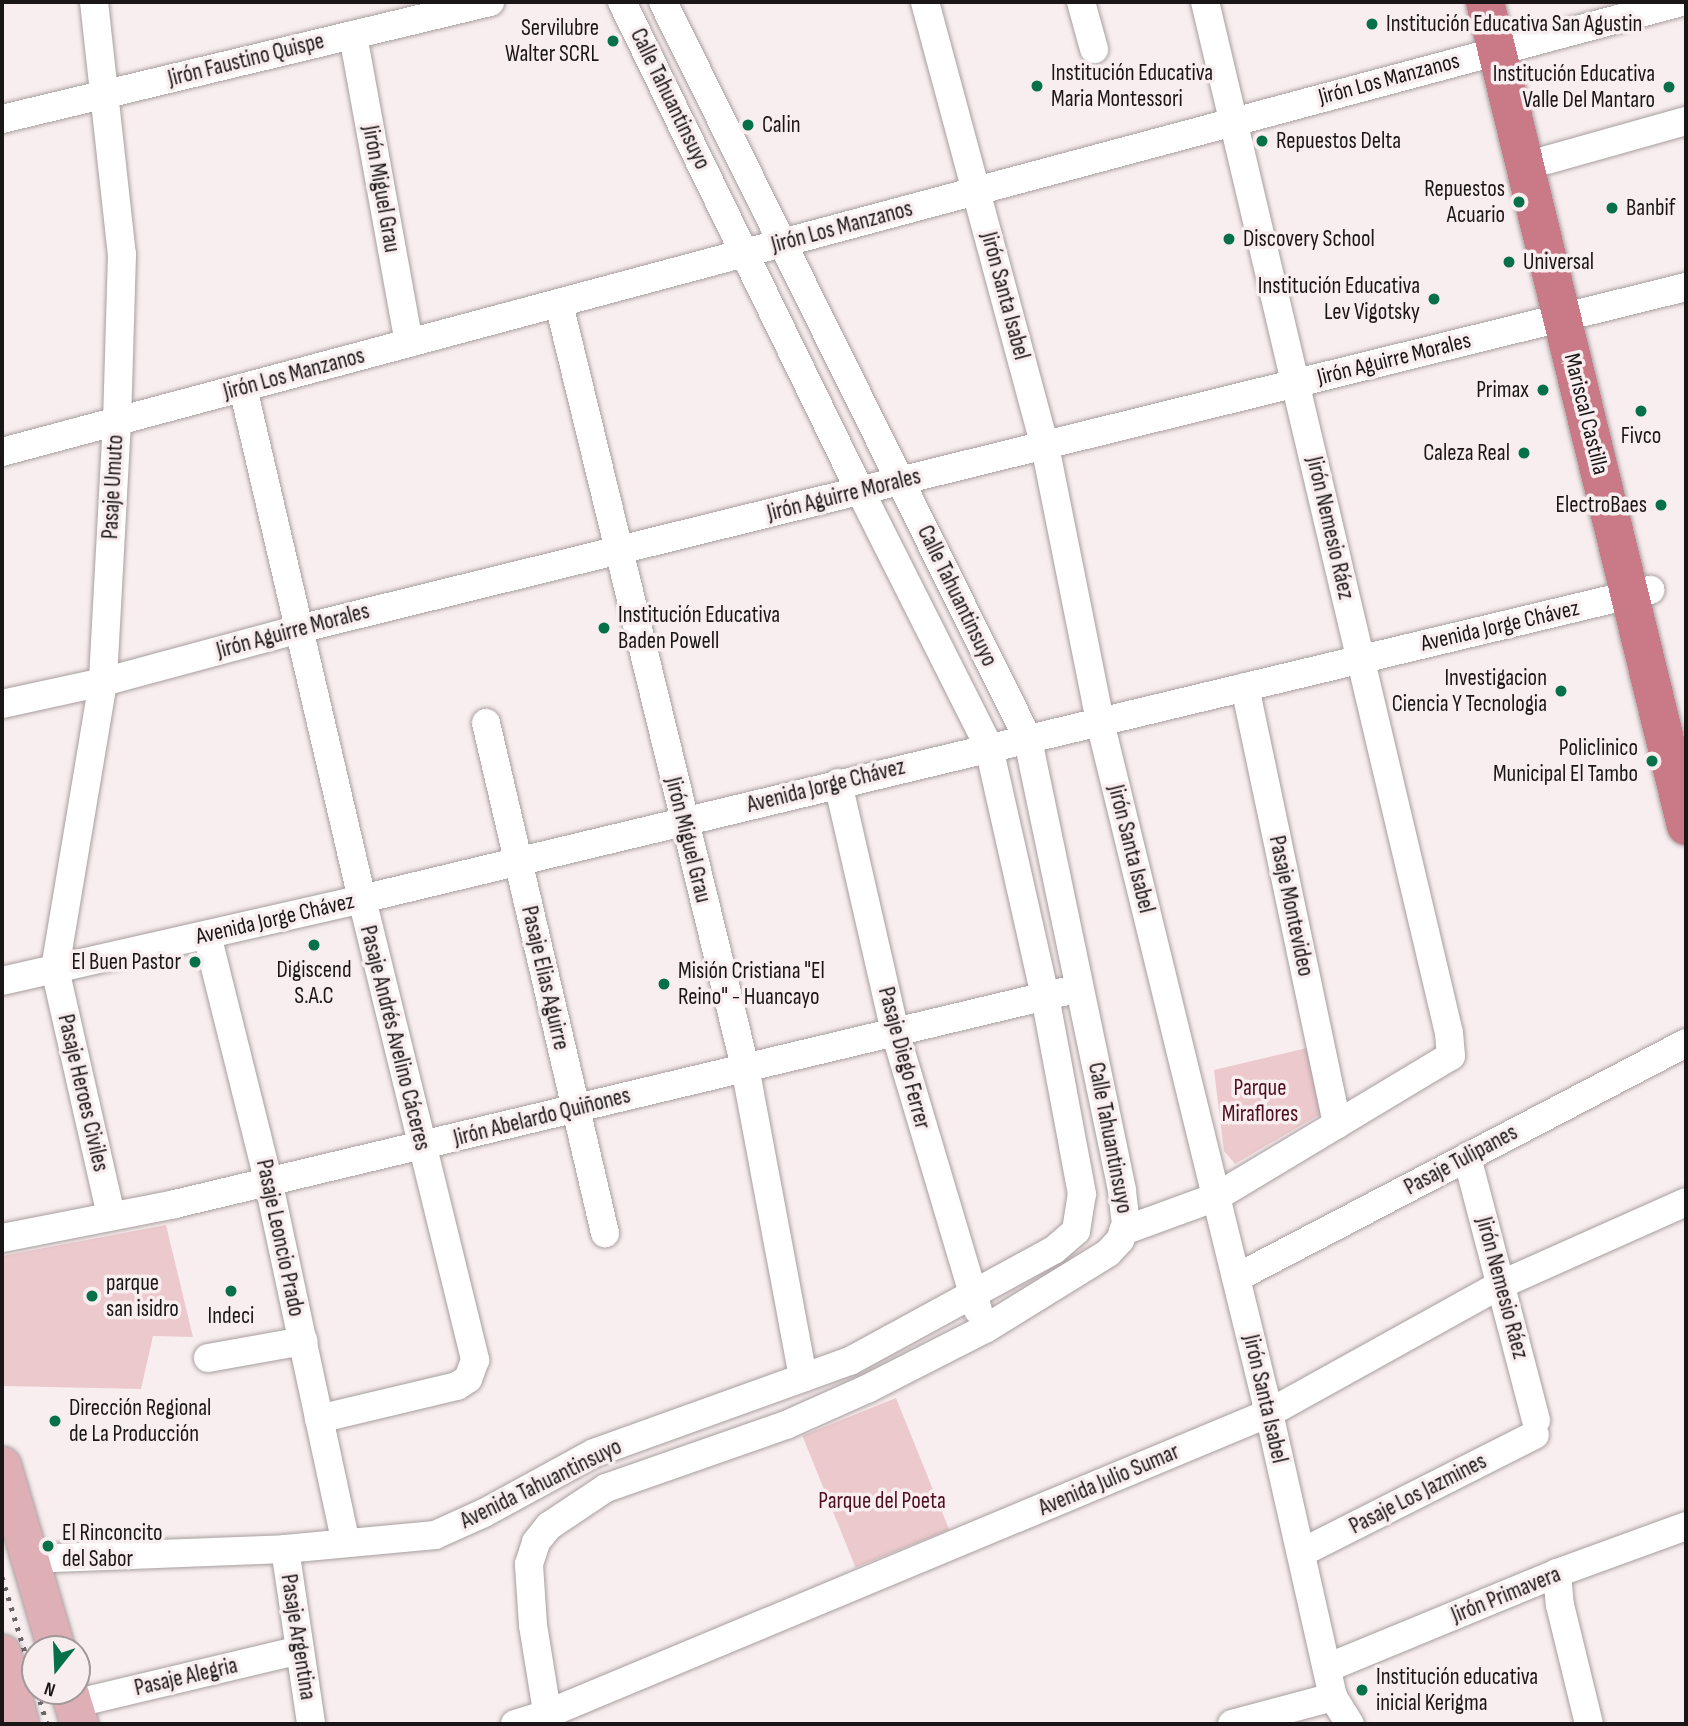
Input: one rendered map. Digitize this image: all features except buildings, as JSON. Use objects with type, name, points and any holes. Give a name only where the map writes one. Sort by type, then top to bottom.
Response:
[{"type":"highway","name":"Mariscal Castilla","points":[[1485,2],[1508,47],[1547,160],[1573,315]]},
{"type":"highway","name":"Mariscal Castilla","points":[[1509,2],[1508,47],[1640,592],[1685,819]]},
{"type":"highway","name":"Mariscal Castilla","points":[[1640,592],[1686,740]]},
{"type":"main road","points":[[2,1465],[52,1635]]},
{"type":"main road","points":[[2,1653],[6,1690],[20,1724]]},
{"type":"street","name":"Pasaje Umuto","points":[[55,969],[103,682],[117,421],[122,254],[94,2]]},
{"type":"street","name":"Jirón Faustino Quispe","points":[[2,119],[353,35],[402,12],[490,2]]},
{"type":"street","name":"Calle Tahuantinsuyo","points":[[622,2],[860,491],[989,747],[1045,996],[1082,1194],[1081,1216]]},
{"type":"street","name":"Calle Tahuantinsuyo","points":[[663,2],[1028,739],[1122,1190],[1126,1224],[1123,1231]]},
{"type":"street","name":"Jirón Santa Isabel","points":[[925,2],[1045,446],[1100,722],[1269,1413],[1333,1697]]},
{"type":"street","points":[[1081,2],[1094,49]]},
{"type":"street","name":"Jirón Nemesio Ráez","points":[[1205,2],[1449,1033],[1451,1056],[1337,1124]]},
{"type":"street","name":"Jirón Los Manzanos","points":[[2,453],[1682,2]]},
{"type":"street","name":"Jirón Miguel Grau","points":[[353,35],[409,343]]},
{"type":"street","points":[[1547,160],[1686,121]]},
{"type":"street","name":"Jirón Aguirre Morales","points":[[2,704],[103,682],[299,629],[1686,287]]},
{"type":"street","name":"Jirón Miguel Grau","points":[[559,304],[745,1067],[803,1378]]},
{"type":"street","name":"Pasaje Andrés Avelino Cáceres","points":[[243,388],[362,899],[475,1360],[468,1379],[457,1387],[319,1419]]},
{"type":"street","name":"Avenida Jorge Chávez","points":[[2,981],[362,899],[1640,592]]},
{"type":"street","name":"Pasaje Montevideo","points":[[1245,687],[1337,1124]]},
{"type":"street","name":"Pasaje Elias Aguirre","points":[[486,723],[605,1233]]},
{"type":"street","name":"Pasaje Diego Ferrer","points":[[838,783],[895,1032],[972,1295],[985,1329]]},
{"type":"street","name":"Pasaje Leoncio Prado","points":[[208,935],[268,1180],[346,1543]]},
{"type":"street","name":"Pasaje Heroes Civiles","points":[[55,969],[111,1216]]},
{"type":"street","name":"Jirón Abelardo Quiñones","points":[[2,1238],[421,1146],[1080,988]]},
{"type":"street","name":"Pasaje Tulipanes","points":[[1236,1278],[1686,1043]]},
{"type":"street","points":[[548,1719],[533,1625],[529,1564],[537,1542],[549,1526],[606,1488],[786,1425],[867,1389],[985,1329],[1108,1253],[1123,1231],[1216,1197],[1337,1124]]},
{"type":"street","name":"Jirón Nemesio Ráez","points":[[1467,1157],[1502,1284],[1536,1427]]},
{"type":"street","name":"Avenida Julio Sumar","points":[[515,1724],[548,1719],[1269,1413],[1502,1284],[1686,1202]]},
{"type":"street","name":"Avenida Tahuantinsuyo","points":[[28,1559],[285,1549],[435,1535],[484,1513],[594,1453],[850,1361],[1054,1250],[1076,1231],[1081,1216]]},
{"type":"street","points":[[208,1358],[303,1341]]},
{"type":"street","name":"Pasaje Los Jazmines","points":[[1301,1553],[1536,1427]]},
{"type":"street","name":"Jirón Primavera","points":[[1327,1668],[1557,1573],[1686,1526]]},
{"type":"street","name":"Pasaje Argentina","points":[[285,1549],[311,1724]]},
{"type":"street","points":[[1557,1573],[1560,1605],[1589,1724]]},
{"type":"street","name":"Pasaje Alegria","points":[[74,1706],[300,1650]]},
{"type":"street","points":[[1231,1724],[1333,1697],[1350,1724]]},
{"type":"green space","name":"Parque Miraflores","points":[[1315,1046],[1329,1109],[1235,1164],[1224,1151],[1214,1070]]},
{"type":"green space","name":"parque san isidro","points":[[166,1225],[193,1337],[153,1336],[141,1389],[4,1386],[2,1256]]},
{"type":"green space","name":"Parque del Poeta","points":[[896,1398],[949,1530],[856,1567],[802,1436]]},
{"type":"railway","points":[[2,1577],[21,1639]]},
{"type":"railway","points":[[41,1705],[47,1724]]},
{"type":"place","name":"Institución Educativa San Agustin","points":[[1372,24]]},
{"type":"place","name":"Servilubre Walter SCRL","points":[[613,41]]},
{"type":"place","name":"Institución Educativa Maria Montessori","points":[[1037,86]]},
{"type":"place","name":"Institución Educativa Valle Del Mantaro","points":[[1669,87]]},
{"type":"place","name":"Calin","points":[[748,125]]},
{"type":"place","name":"Repuestos Delta","points":[[1262,141]]},
{"type":"place","name":"Repuestos Acuario","points":[[1519,202]]},
{"type":"place","name":"Banbif","points":[[1612,208]]},
{"type":"place","name":"Discovery School","points":[[1229,239]]},
{"type":"place","name":"Universal","points":[[1509,262]]},
{"type":"place","name":"Institución Educativa Lev Vigotsky","points":[[1434,299]]},
{"type":"place","name":"Primax","points":[[1543,390]]},
{"type":"place","name":"Fivco","points":[[1641,411]]},
{"type":"place","name":"Caleza Real","points":[[1524,453]]},
{"type":"place","name":"ElectroBaes","points":[[1661,505]]},
{"type":"place","name":"Institución Educativa Baden Powell","points":[[604,628]]},
{"type":"place","name":"Investigacion Ciencia Y Tecnologia","points":[[1561,691]]},
{"type":"place","name":"Policlinico Municipal El Tambo","points":[[1652,761]]},
{"type":"place","name":"Digiscend S.A.C","points":[[314,945]]},
{"type":"place","name":"El Buen Pastor","points":[[195,962]]},
{"type":"place","name":"Misión Cristiana \"El Reino\" - Huancayo","points":[[664,984]]},
{"type":"place","name":"Indeci","points":[[231,1291]]},
{"type":"place","name":"parque san isidro","points":[[92,1296]]},
{"type":"place","name":"Dirección Regional de La Producción","points":[[55,1421]]},
{"type":"place","name":"El Rinconcito del Sabor","points":[[48,1546]]},
{"type":"place","name":"Institución educativa inicial Kerigma","points":[[1362,1690]]}]
